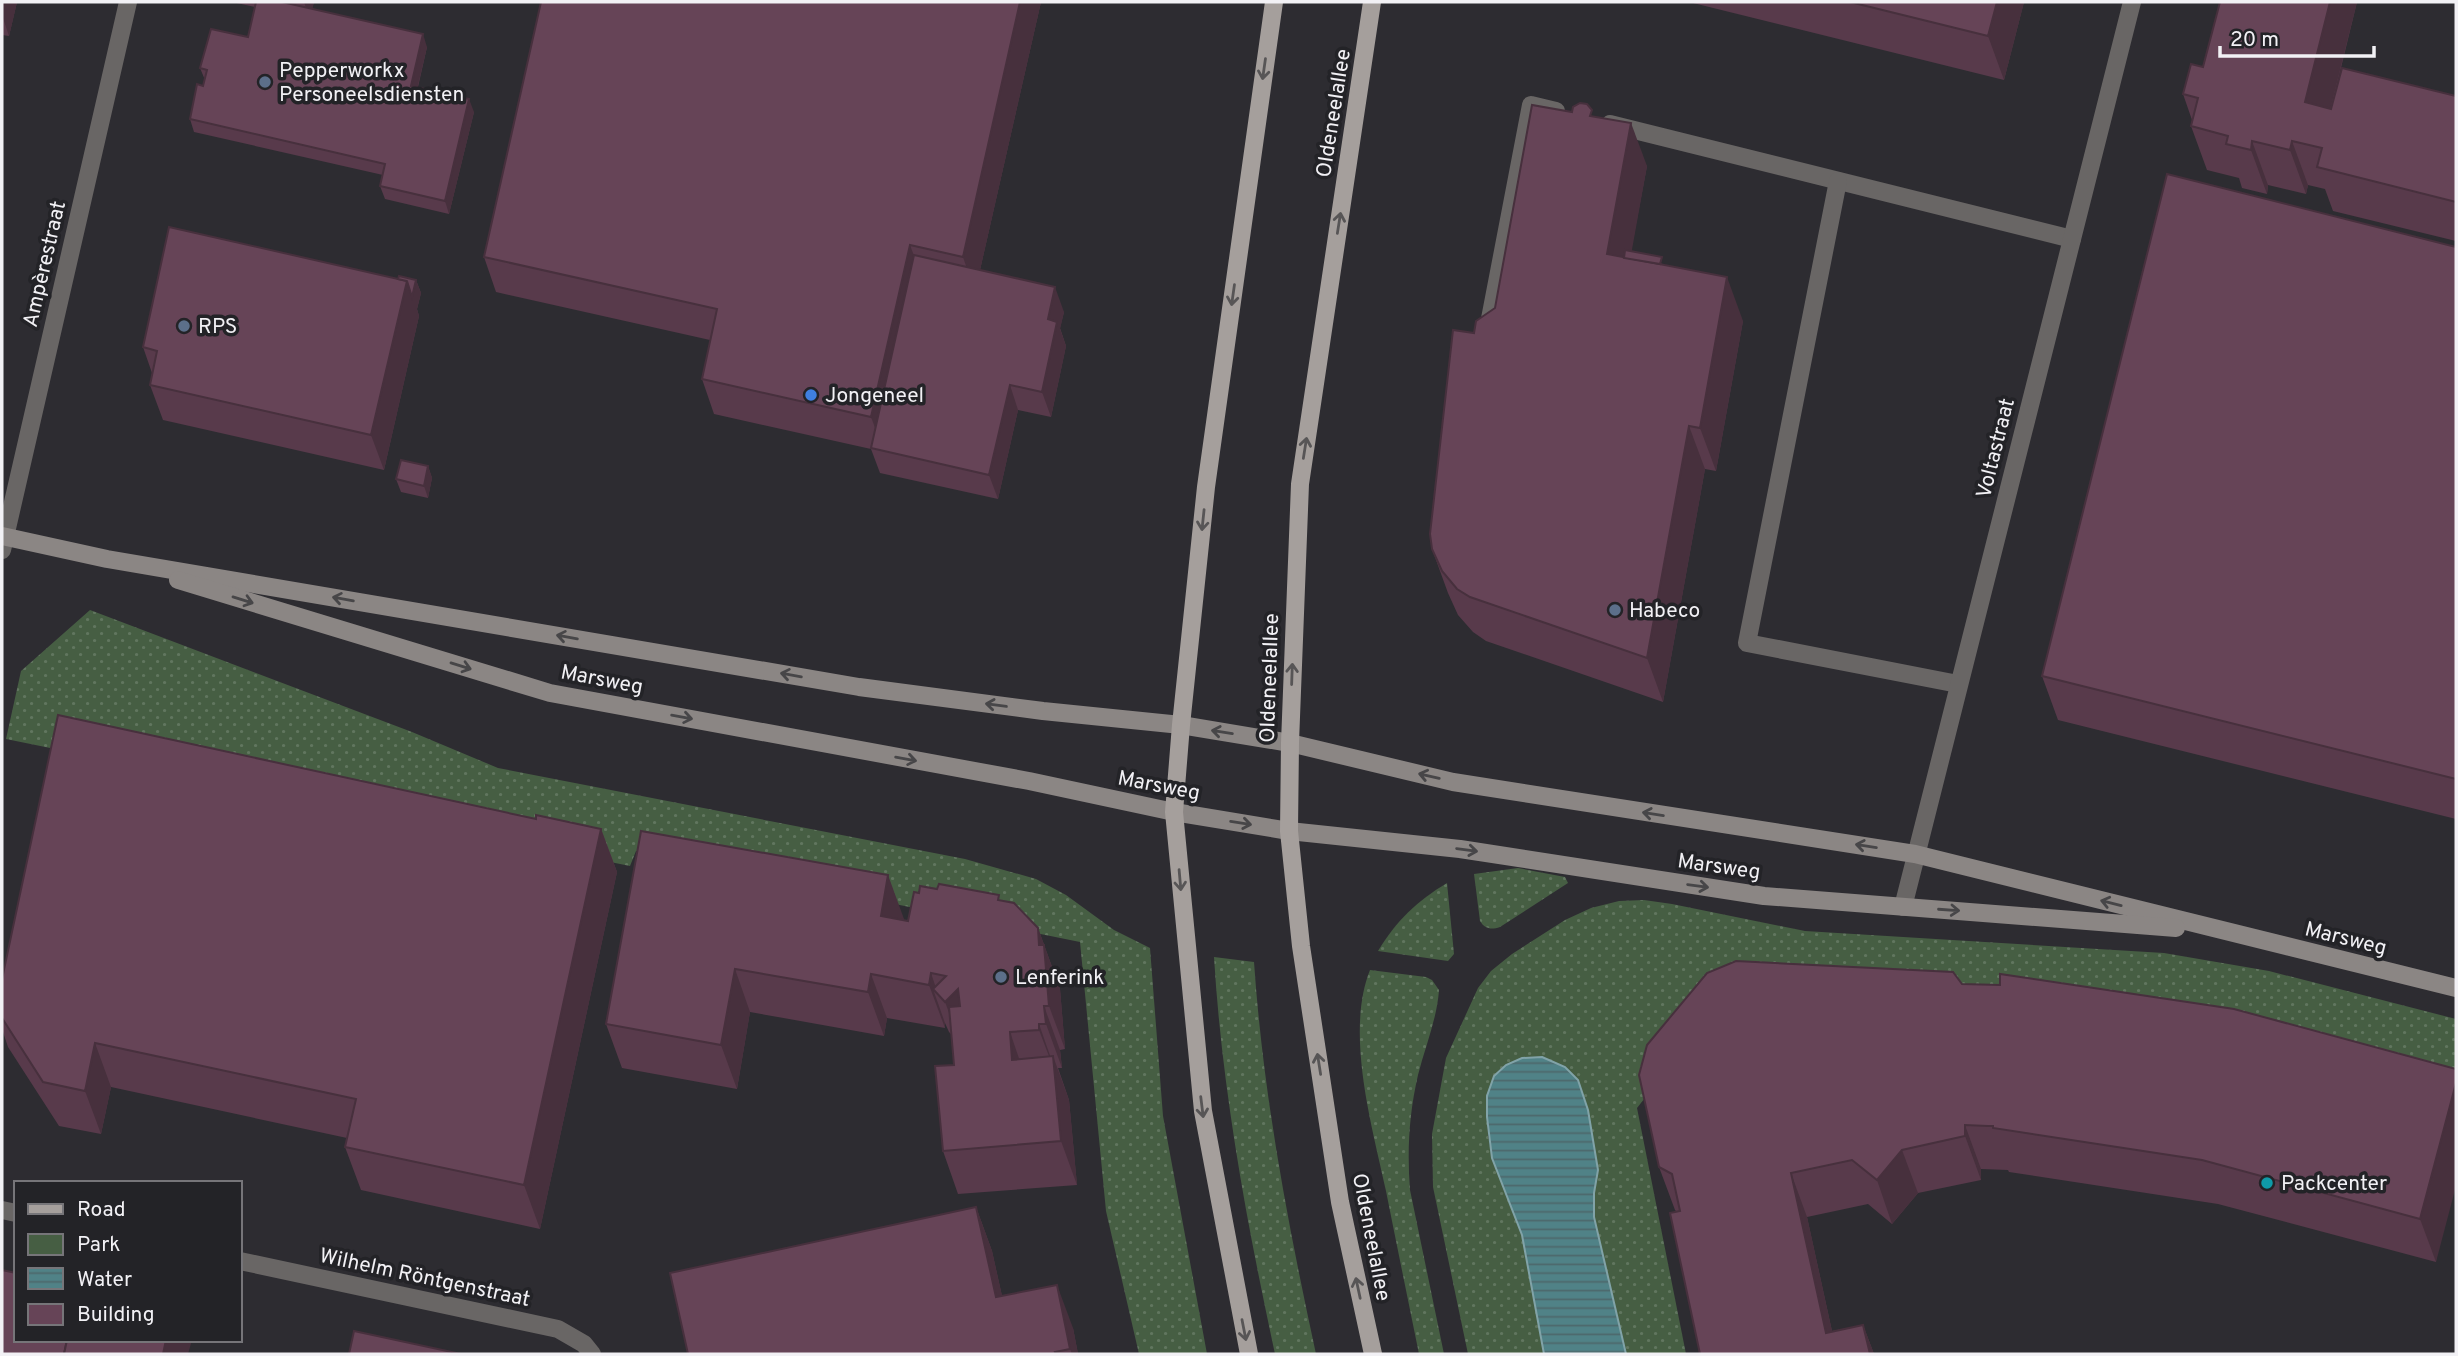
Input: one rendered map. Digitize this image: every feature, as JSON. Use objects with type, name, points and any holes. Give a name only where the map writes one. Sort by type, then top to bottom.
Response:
[{"type":"main road","points":[[1249,1354],[1203,1111],[1174,812],[1206,488],[1274,2]]},
{"type":"main road","name":"Oldeneelallee","points":[[1372,2],[1300,484],[1289,831],[1301,946],[1340,1202],[1373,1354]]},
{"type":"street","name":"Ampèrestraat","points":[[3,541],[128,2]]},
{"type":"street","name":"Voltastraat","points":[[1903,906],[2132,2]]},
{"type":"street","points":[[1489,324],[1531,105],[1571,115]]},
{"type":"street","points":[[1598,121],[2072,239]]},
{"type":"street","points":[[1838,181],[1747,643],[1958,684]]},
{"type":"street","name":"Marsweg","points":[[3,541],[859,687],[1043,711],[1181,725],[1290,743],[1453,782],[1915,854],[2456,988]]},
{"type":"street","name":"Marsweg","points":[[107,558],[550,693],[1029,781],[1174,812],[1289,831],[1460,849],[1764,896],[2225,931]]},
{"type":"street","name":"Wilhelm Röntgenstraat","points":[[242,1261],[558,1329],[584,1344],[592,1354]]},
{"type":"green space","points":[[90,610],[412,732],[498,768],[965,859],[1036,879],[1066,895],[1114,930],[1150,948],[1163,1116],[1207,1354],[1139,1354],[1106,1211],[1080,942],[636,851],[630,866],[6,739],[21,671]]},
{"type":"green space","points":[[1518,868],[1565,877],[1568,883],[1500,927],[1486,927],[1480,921],[1474,874]]},
{"type":"green space","points":[[1447,883],[1454,954],[1448,961],[1378,951],[1408,912]]},
{"type":"green space","points":[[1644,900],[1805,931],[2164,953],[2269,971],[2456,1019],[2456,1095],[1729,991],[1637,1108],[1686,1354],[1626,1354],[1594,1217],[1593,1193],[1598,1170],[1588,1110],[1578,1080],[1565,1067],[1487,1096],[1488,1135],[1492,1158],[1522,1234],[1544,1354],[1468,1354],[1433,1187],[1432,1134],[1446,1058],[1478,988],[1491,971],[1512,954],[1565,920],[1591,908],[1619,901]]},
{"type":"green space","points":[[1214,957],[1254,962],[1270,1110],[1316,1354],[1275,1354],[1229,1107]]},
{"type":"green space","points":[[1370,970],[1426,977],[1432,980],[1439,990],[1415,1090],[1409,1161],[1410,1190],[1444,1354],[1419,1354],[1368,1109],[1360,1050],[1360,1022],[1363,995]]},
{"type":"water","points":[[1542,1057],[1565,1067],[1578,1080],[1588,1110],[1598,1170],[1594,1217],[1626,1354],[1544,1354],[1522,1235],[1492,1158],[1487,1117],[1487,1096],[1494,1076],[1506,1065],[1522,1058]]},
{"type":"building","points":[[256,2],[282,2],[423,34],[411,86],[469,99],[445,201],[380,186],[385,164],[190,119],[197,84],[203,86],[207,70],[200,68],[211,29],[248,37]]},
{"type":"building","points":[[541,2],[1020,2],[963,257],[910,245],[871,417],[702,379],[717,309],[484,257]]},
{"type":"building","points":[[1850,2],[1997,2],[1988,36]]},
{"type":"building","points":[[2220,2],[2330,2],[2305,102],[2331,109],[2342,68],[2456,96],[2456,202],[2317,167],[2322,148],[2292,141],[2290,150],[2252,141],[2251,150],[2226,144],[2228,136],[2191,126],[2198,98],[2183,94],[2191,64],[2203,67]]},
{"type":"building","points":[[1580,103],[1587,104],[1592,110],[1590,116],[1631,123],[1607,254],[1727,277],[1700,428],[1689,426],[1647,658],[1470,597],[1457,589],[1442,571],[1432,549],[1430,534],[1453,330],[1474,333],[1476,321],[1495,308],[1532,105],[1572,112],[1573,107]]},
{"type":"building","points":[[2167,174],[2456,247],[2456,779],[2042,676]]},
{"type":"building","points":[[169,227],[407,281],[371,435],[150,385],[157,351],[143,347]]},
{"type":"building","points":[[1625,250],[1662,257],[1660,264],[1624,258]]},
{"type":"building","points":[[914,255],[1055,287],[1048,319],[1057,322],[1042,392],[1010,385],[989,475],[871,448]]},
{"type":"building","points":[[399,276],[416,280],[412,297],[407,281],[398,279]]},
{"type":"building","points":[[401,460],[428,466],[424,486],[396,479]]},
{"type":"building","points":[[58,715],[536,819],[536,815],[601,829],[524,1185],[345,1147],[356,1099],[95,1043],[85,1091],[43,1082],[2,1018],[2,979]]},
{"type":"building","points":[[641,831],[888,875],[881,916],[908,921],[914,892],[919,893],[920,886],[937,889],[939,884],[999,895],[998,900],[1014,903],[1038,928],[1039,945],[1044,945],[1049,1006],[1044,1006],[1046,1024],[1039,1024],[1039,1030],[1010,1032],[1012,1060],[1053,1056],[1061,1141],[943,1151],[935,1066],[954,1065],[949,1007],[960,1006],[958,989],[945,1002],[933,989],[946,976],[931,973],[929,985],[871,974],[868,992],[735,969],[721,1045],[606,1024]]},
{"type":"building","name":"Packcenter","points":[[1736,961],[1953,972],[1962,984],[2000,985],[2000,974],[2234,1009],[2456,1069],[2456,1083],[2420,1219],[2202,1160],[1993,1126],[1965,1125],[1965,1136],[1902,1150],[1877,1180],[1852,1160],[1791,1173],[1826,1333],[1863,1325],[1870,1354],[1700,1354],[1670,1213],[1680,1211],[1672,1174],[1659,1167],[1639,1075],[1647,1045],[1707,973]]},
{"type":"building","points":[[976,1207],[996,1297],[1057,1285],[1070,1349],[1055,1352],[1056,1354],[688,1354],[670,1273]]},
{"type":"building","points":[[2,1270],[14,1273],[14,1342],[67,1342],[64,1354],[2,1354]]},
{"type":"building","points":[[354,1331],[461,1354],[349,1354]]},
{"type":"building","points":[[67,1342],[166,1342],[163,1354],[64,1354]]},
{"type":"place","name":"Pepperworkx Personeelsdiensten","points":[[265,82]]},
{"type":"place","name":"RPS","points":[[184,326]]},
{"type":"place","name":"Jongeneel","points":[[811,395]]},
{"type":"place","name":"Habeco","points":[[1615,610]]},
{"type":"place","name":"Lenferink","points":[[1001,977]]},
{"type":"place","name":"Packcenter","points":[[2267,1183]]}]
